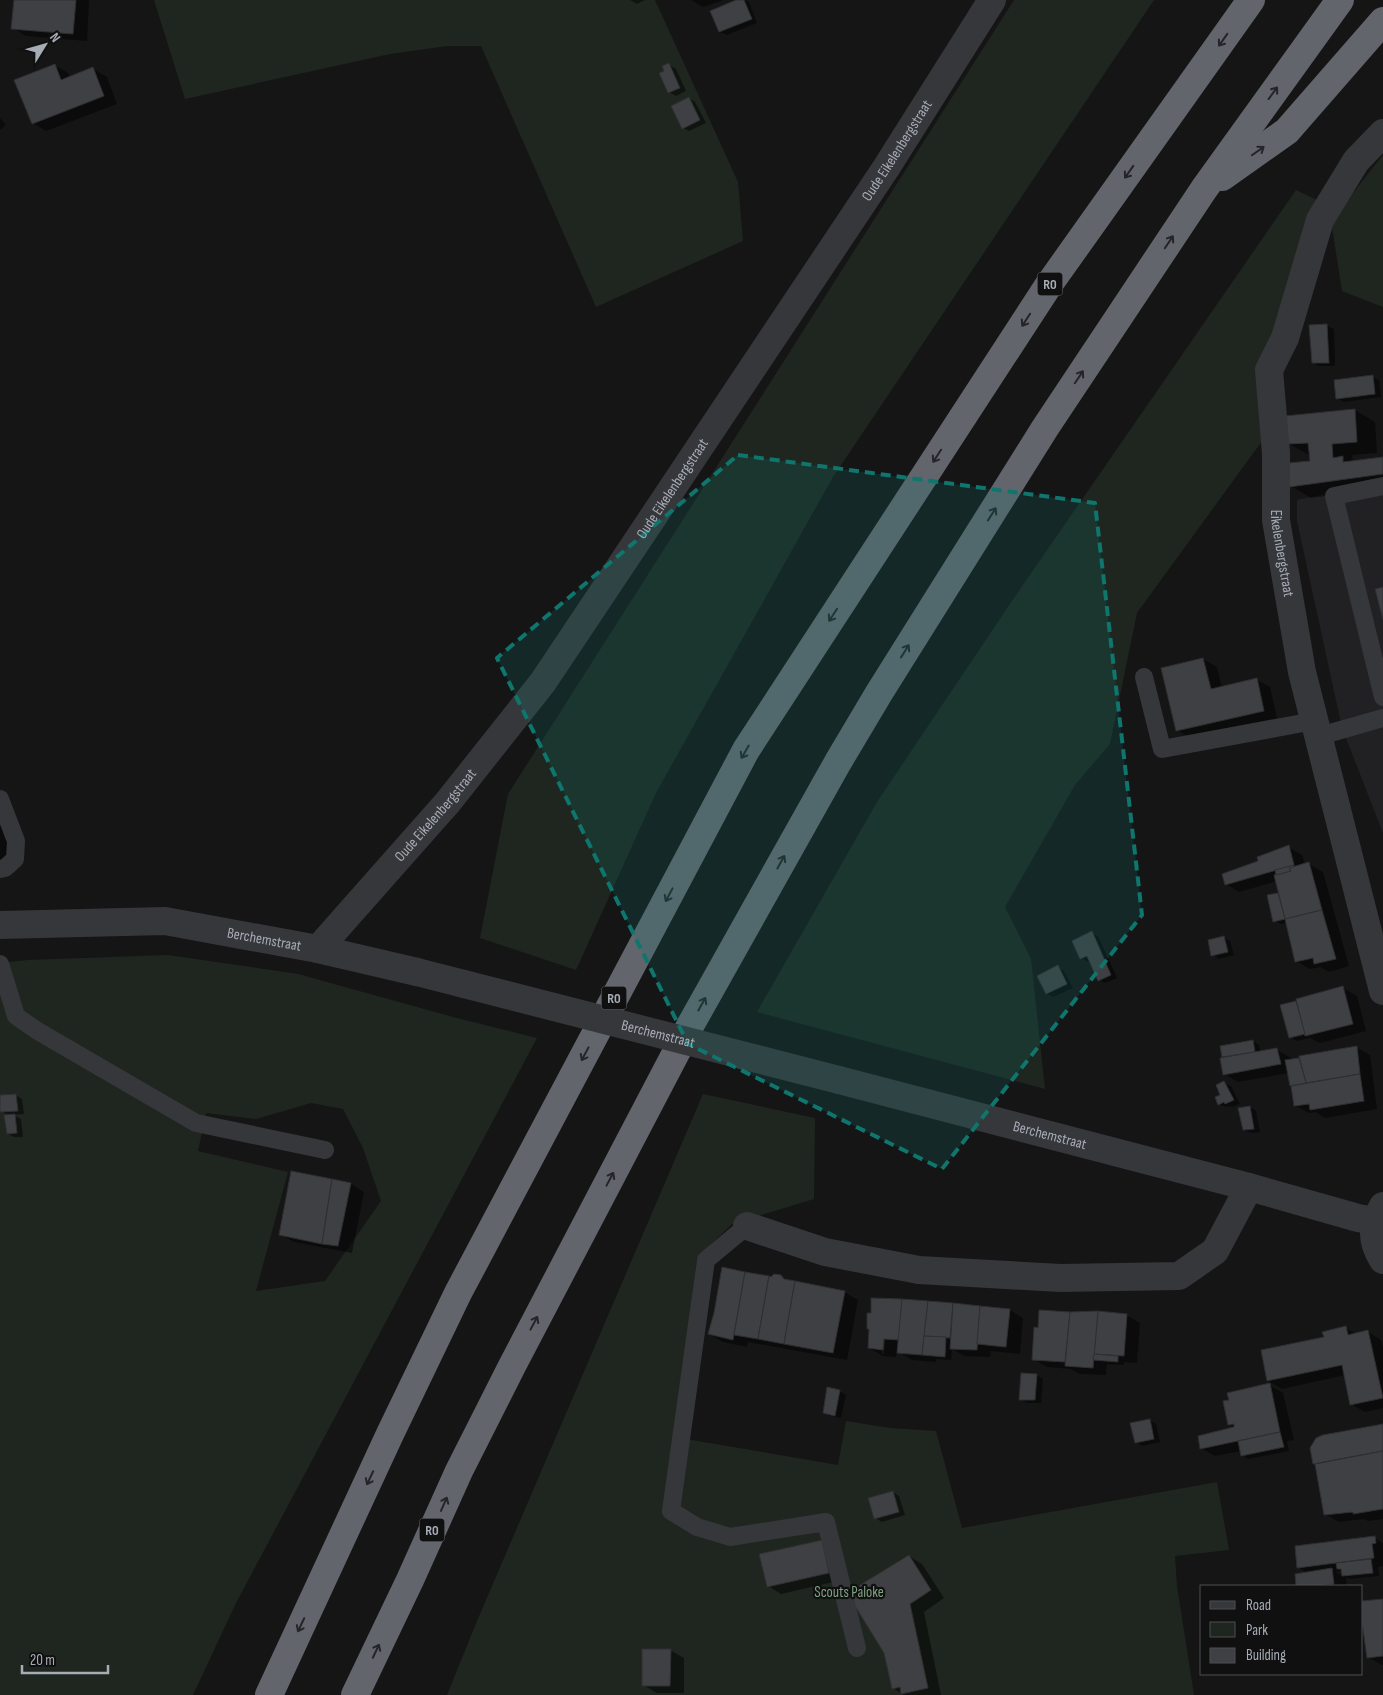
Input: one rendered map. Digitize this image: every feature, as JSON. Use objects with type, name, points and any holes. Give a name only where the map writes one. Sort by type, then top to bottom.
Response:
[{"type":"highway","name":"R0","points":[[269,1695],[458,1292],[746,750],[1050,284],[1251,0]]},
{"type":"highway","name":"R0","points":[[355,1695],[410,1580],[458,1472],[516,1357],[691,1024],[838,762],[879,693],[1046,428],[1204,190],[1340,0]]},
{"type":"highway","points":[[1204,190],[1287,131],[1383,22]]},
{"type":"street","name":"Oude Eikelenbergstraat","points":[[318,949],[448,802],[543,682],[886,168],[992,0]]},
{"type":"street","name":"Eikelenbergstraat","points":[[1383,133],[1356,161],[1320,220],[1284,338],[1269,370],[1276,453],[1276,520],[1302,672],[1383,991]]},
{"type":"street","name":"Berchemstraat","points":[[0,925],[165,921],[318,949],[417,972],[1249,1187],[1358,1218],[1379,1214],[1373,1233],[1375,1248],[1383,1260]]},
{"type":"street","points":[[747,1226],[825,1252],[919,1270],[1060,1278],[1179,1276],[1215,1251],[1249,1187]]},
{"type":"lane","points":[[1383,486],[1334,496],[1383,697]]},
{"type":"lane","points":[[1144,677],[1162,749],[1317,729],[1383,718]]},
{"type":"lane","points":[[0,799],[16,841],[15,859],[5,868],[0,869]]},
{"type":"lane","points":[[0,964],[16,1016],[36,1030],[196,1124],[325,1150]]},
{"type":"lane","points":[[747,1226],[706,1260],[671,1510],[697,1527],[730,1537],[826,1522],[857,1648]]},
{"type":"highlighted area","points":[[738,455],[1095,503],[1142,915],[942,1169],[688,1044],[497,658]]},
{"type":"shaded area","points":[[1383,481],[1383,833],[1342,728],[1297,521],[1297,500]]},
{"type":"green space","points":[[154,0],[655,0],[738,182],[743,241],[596,307],[481,46],[447,46],[390,54],[185,99]]},
{"type":"green space","points":[[1014,0],[1154,0],[833,477],[656,793],[576,970],[480,938],[508,794]]},
{"type":"green space","points":[[1383,155],[1383,307],[1342,291],[1331,221]]},
{"type":"green space","points":[[1296,190],[1319,201],[1262,441],[1137,613],[1110,744],[1075,785],[1005,907],[1031,959],[1045,1089],[757,1012],[877,802],[1016,595]]},
{"type":"green space","points":[[168,955],[298,974],[537,1038],[236,1603],[193,1695],[0,1695],[0,963],[28,960]],"holes":[[[311,1103],[343,1109],[363,1148],[381,1201],[325,1281],[256,1291],[288,1172],[198,1151],[206,1113],[256,1119]]]},
{"type":"green space","name":"Scouts Paloke","points":[[703,1094],[815,1118],[814,1199],[732,1224],[697,1258],[674,1437],[838,1465],[846,1421],[890,1428],[936,1431],[962,1528],[1217,1482],[1229,1550],[1175,1556],[1177,1586],[1194,1695],[447,1695]]},
{"type":"building","points":[[14,0],[76,0],[73,34],[11,29]]},
{"type":"building","points":[[736,0],[744,0],[752,19],[719,32],[710,11]]},
{"type":"building","points":[[669,63],[680,88],[668,93],[659,73],[664,71],[662,66]]},
{"type":"building","points":[[55,64],[61,80],[93,67],[104,96],[32,124],[14,80]]},
{"type":"building","points":[[689,97],[700,120],[682,129],[671,106]]},
{"type":"building","points":[[1327,324],[1329,363],[1312,363],[1309,325]]},
{"type":"building","points":[[1373,375],[1375,394],[1336,399],[1334,380]]},
{"type":"building","points":[[1355,409],[1357,442],[1332,444],[1333,458],[1343,456],[1343,462],[1383,457],[1383,474],[1289,487],[1288,463],[1310,461],[1308,443],[1288,444],[1285,416]]},
{"type":"building","points":[[1383,587],[1383,620],[1375,589]]},
{"type":"building","points":[[1203,658],[1211,689],[1257,678],[1264,711],[1176,731],[1161,668]]},
{"type":"building","points":[[1289,845],[1294,865],[1225,885],[1222,874],[1258,861],[1257,857]]},
{"type":"building","points":[[1309,862],[1322,910],[1285,919],[1274,875],[1291,871],[1289,868]]},
{"type":"building","points":[[1294,865],[1294,867],[1289,868],[1291,871],[1276,875],[1275,870]]},
{"type":"building","points":[[1278,893],[1285,919],[1273,922],[1267,895]]},
{"type":"building","points":[[1322,910],[1336,959],[1314,964],[1313,958],[1295,962],[1285,919]]},
{"type":"building","points":[[1092,931],[1111,975],[1098,981],[1087,956],[1080,959],[1072,941]]},
{"type":"building","points":[[1224,936],[1228,952],[1211,956],[1208,940]]},
{"type":"building","points":[[1058,965],[1067,984],[1046,994],[1037,976]]},
{"type":"building","points":[[1343,986],[1353,1024],[1305,1036],[1296,999]]},
{"type":"building","points":[[1296,1001],[1305,1034],[1289,1038],[1280,1005]]},
{"type":"building","points":[[1253,1040],[1255,1052],[1222,1057],[1220,1046]]},
{"type":"building","points":[[1357,1046],[1360,1074],[1306,1083],[1299,1056]]},
{"type":"building","points":[[1277,1048],[1281,1064],[1223,1075],[1220,1058]]},
{"type":"building","points":[[1299,1058],[1306,1083],[1290,1086],[1285,1060]]},
{"type":"building","points":[[1360,1074],[1364,1101],[1310,1110],[1309,1104],[1294,1106],[1291,1086]]},
{"type":"building","points":[[1224,1081],[1234,1100],[1218,1105],[1215,1097],[1220,1095],[1216,1085]]},
{"type":"building","points":[[16,1094],[18,1111],[0,1112],[0,1095]]},
{"type":"building","points":[[1250,1106],[1254,1129],[1243,1130],[1238,1108]]},
{"type":"building","points":[[15,1114],[17,1133],[7,1134],[4,1115]]},
{"type":"building","points":[[291,1171],[332,1179],[322,1244],[279,1235]]},
{"type":"building","points":[[332,1179],[351,1183],[338,1246],[322,1244]]},
{"type":"building","points":[[722,1267],[745,1272],[733,1340],[708,1334],[714,1313]]},
{"type":"building","points":[[745,1272],[769,1276],[758,1339],[734,1335]]},
{"type":"building","points":[[774,1274],[781,1275],[784,1279],[795,1281],[784,1344],[758,1339],[769,1276],[771,1277]]},
{"type":"building","points":[[795,1281],[845,1291],[833,1353],[784,1344]]},
{"type":"building","points":[[871,1298],[902,1299],[899,1340],[884,1339],[883,1350],[868,1348],[869,1329],[867,1329],[867,1313],[871,1313]]},
{"type":"building","points":[[902,1299],[928,1301],[922,1355],[897,1353]]},
{"type":"building","points":[[928,1301],[953,1303],[950,1338],[924,1336]]},
{"type":"building","points":[[953,1303],[980,1306],[977,1350],[950,1349]]},
{"type":"building","points":[[980,1306],[1010,1309],[1006,1347],[977,1344]]},
{"type":"building","points":[[1039,1310],[1070,1312],[1065,1362],[1032,1360],[1034,1327],[1038,1328]]},
{"type":"building","points":[[1098,1311],[1127,1314],[1124,1356],[1094,1354]]},
{"type":"building","points":[[1098,1311],[1093,1368],[1065,1366],[1070,1312]]},
{"type":"building","points":[[1346,1326],[1348,1335],[1368,1330],[1383,1398],[1350,1405],[1342,1365],[1267,1381],[1261,1350],[1324,1337],[1322,1332]]},
{"type":"building","points":[[924,1336],[946,1337],[945,1357],[922,1355]]},
{"type":"building","points":[[1094,1354],[1118,1356],[1118,1362],[1093,1360]]},
{"type":"building","points":[[1021,1373],[1037,1374],[1035,1400],[1019,1400]]},
{"type":"building","points":[[1270,1383],[1280,1432],[1200,1449],[1198,1436],[1234,1427],[1234,1424],[1228,1425],[1223,1401],[1229,1400],[1227,1393]]},
{"type":"building","points":[[827,1387],[840,1390],[835,1416],[823,1413]]},
{"type":"building","points":[[1150,1419],[1154,1439],[1135,1443],[1130,1423]]},
{"type":"building","points":[[1383,1424],[1383,1451],[1313,1464],[1310,1448],[1316,1438],[1323,1435]]},
{"type":"building","points":[[1280,1432],[1284,1447],[1241,1456],[1238,1441]]},
{"type":"building","points":[[1383,1451],[1383,1509],[1353,1514],[1353,1512],[1324,1515],[1315,1464]]},
{"type":"building","points":[[893,1491],[899,1512],[874,1519],[868,1498]]},
{"type":"building","points":[[1375,1536],[1376,1543],[1372,1544],[1374,1558],[1297,1568],[1295,1546]]},
{"type":"building","points":[[822,1540],[829,1573],[767,1587],[759,1554]]},
{"type":"building","points":[[909,1555],[931,1590],[910,1604],[928,1688],[901,1694],[900,1687],[892,1689],[884,1653],[847,1593]]},
{"type":"building","points":[[1371,1559],[1373,1573],[1342,1576],[1341,1569],[1337,1569],[1336,1563]]},
{"type":"building","points":[[1332,1568],[1334,1584],[1296,1585],[1295,1574]]},
{"type":"building","points":[[1383,1599],[1383,1656],[1367,1658],[1363,1629],[1363,1601]]},
{"type":"building","points":[[642,1649],[671,1649],[670,1686],[642,1686]]}]
